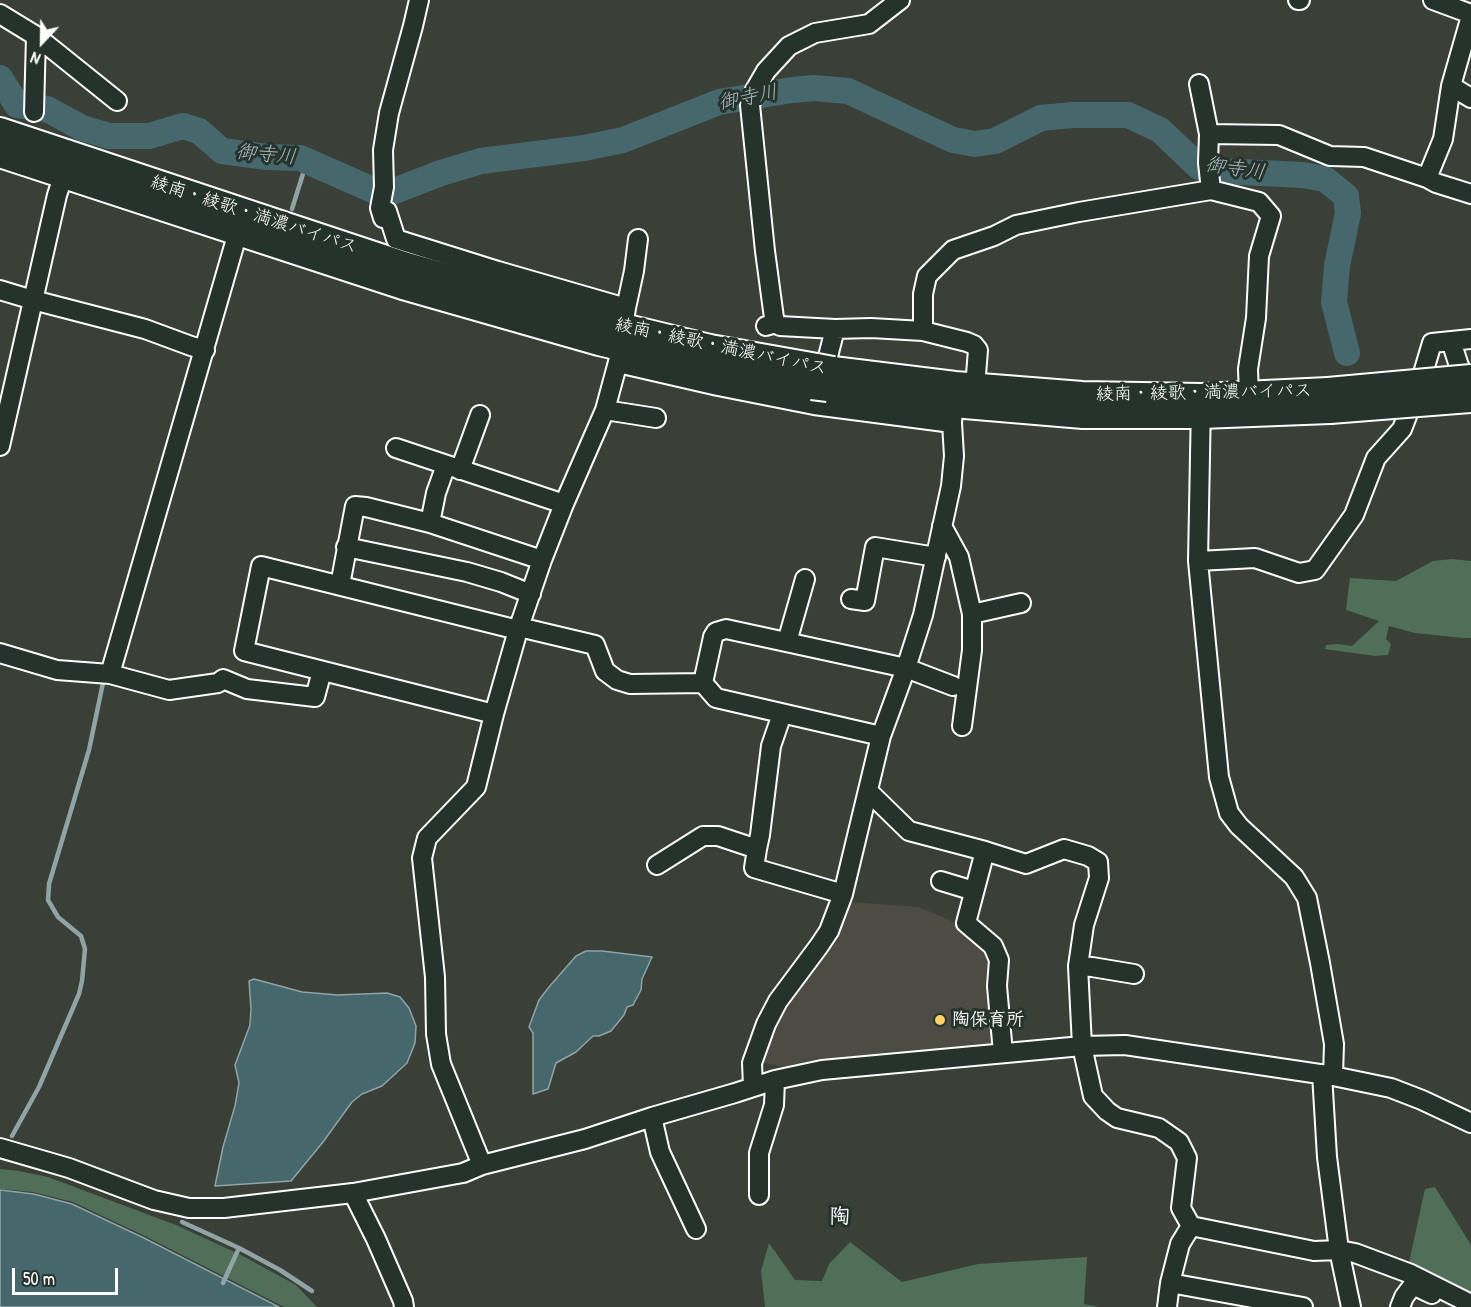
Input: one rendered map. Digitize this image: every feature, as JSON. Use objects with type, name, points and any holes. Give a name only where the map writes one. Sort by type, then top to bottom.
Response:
[{"type":"highway","name":"綾南・綾歌・満濃バイパス","points":[[0,130],[67,165],[238,232],[403,286],[622,336],[710,348],[821,383],[959,400],[1082,395],[1201,406],[1329,400],[1471,399]]},
{"type":"highway","name":"綾南・綾歌・満濃バイパス","points":[[0,154],[67,165],[384,258],[622,336]]},
{"type":"highway","name":"綾南・綾歌・満濃バイパス","points":[[1201,406],[1249,394],[1329,400],[1471,378]]},
{"type":"street","points":[[384,258],[388,244],[382,198],[383,150],[389,113],[419,0]]},
{"type":"street","points":[[753,1087],[752,1063],[766,1024],[778,1001],[829,931],[843,894],[881,736],[923,615],[951,486],[959,400],[978,350],[967,342],[923,331],[771,325],[774,318],[765,251],[753,98],[766,71],[789,46],[815,33],[869,24],[900,0]]},
{"type":"street","points":[[1427,178],[1443,139],[1451,86],[1471,15],[1433,0]]},
{"type":"street","points":[[0,14],[36,36],[117,101]]},
{"type":"street","points":[[34,107],[36,36]]},
{"type":"street","points":[[1199,84],[1209,134],[1209,176]]},
{"type":"street","points":[[1451,86],[1471,98]]},
{"type":"street","points":[[1209,134],[1279,135],[1330,156],[1364,157],[1471,194]]},
{"type":"street","points":[[0,446],[57,195],[67,165]]},
{"type":"street","points":[[923,331],[923,294],[927,276],[953,250],[994,236],[1016,225],[1079,212],[1209,176],[1258,202],[1270,216],[1259,256],[1256,318],[1248,369],[1249,394]]},
{"type":"street","points":[[382,198],[396,239],[498,271],[718,386],[821,383],[959,400]]},
{"type":"street","points":[[110,674],[200,349],[238,232]]},
{"type":"street","points":[[482,1165],[441,1064],[436,1034],[435,977],[422,858],[427,837],[476,787],[519,628],[542,560],[605,410],[622,336],[638,239]]},
{"type":"street","points":[[0,290],[146,329],[200,349]]},
{"type":"street","points":[[821,383],[835,329]]},
{"type":"street","points":[[1198,561],[1255,558],[1299,573],[1316,570],[1354,515],[1376,458],[1402,429],[1421,380],[1432,343],[1471,339]]},
{"type":"street","points":[[1451,341],[1459,366],[1471,386]]},
{"type":"street","points":[[1201,406],[1198,561],[1219,777],[1229,813],[1239,826],[1294,877],[1307,898],[1334,1044],[1328,1075],[1327,1157],[1339,1250],[1351,1307]]},
{"type":"street","points":[[605,410],[657,418]]},
{"type":"street","points":[[430,523],[436,493],[453,467],[480,415]]},
{"type":"street","points":[[396,448],[564,504]]},
{"type":"street","points":[[340,585],[355,506],[430,523],[542,560]]},
{"type":"street","points":[[942,526],[959,557],[972,615],[972,651],[962,726]]},
{"type":"street","points":[[346,547],[467,572],[531,594]]},
{"type":"street","points":[[851,599],[865,601],[875,547],[936,557]]},
{"type":"street","points":[[494,714],[244,651],[261,566],[595,645],[605,670],[617,680],[630,684],[703,683],[716,698],[881,736]]},
{"type":"street","points":[[787,642],[805,579]]},
{"type":"street","points":[[972,615],[1021,603]]},
{"type":"street","points":[[703,683],[713,637],[716,632],[726,629],[906,668],[953,686]]},
{"type":"street","points":[[0,653],[57,670],[110,674],[169,690],[218,682],[223,679],[247,689],[315,697],[322,671]]},
{"type":"street","points":[[782,714],[771,746],[754,868],[843,894]]},
{"type":"street","points":[[868,791],[909,831],[1026,864],[1064,849],[1088,856],[1098,862],[1099,878],[1084,925],[1078,966],[1082,1046],[1093,1096],[1117,1118],[1159,1128],[1179,1142],[1187,1158],[1181,1208],[1191,1226],[1314,1251],[1355,1252],[1411,1274],[1471,1304]]},
{"type":"street","points":[[657,865],[703,836],[718,836],[757,849]]},
{"type":"street","points":[[985,851],[966,923],[993,946],[999,960],[997,986],[1003,1053]]},
{"type":"street","points":[[942,881],[974,891]]},
{"type":"street","points":[[1078,966],[1134,974]]},
{"type":"street","points":[[0,1148],[69,1168],[154,1200],[189,1208],[224,1208],[353,1193],[464,1173],[482,1165],[585,1140],[652,1117],[776,1080],[822,1070],[1082,1046],[1125,1045],[1328,1075],[1391,1088],[1471,1123]]},
{"type":"street","points":[[759,1195],[759,1153],[774,1105],[776,1080]]},
{"type":"street","points":[[652,1117],[660,1152],[696,1229]]},
{"type":"street","points":[[353,1193],[404,1301],[404,1307]]},
{"type":"street","points":[[1167,1307],[1170,1283],[1180,1244],[1191,1226]]},
{"type":"street","points":[[1402,1302],[1400,1286],[1411,1274]]},
{"type":"street","points":[[1170,1283],[1303,1307]]},
{"type":"street","points":[[1402,1302],[1413,1285],[1454,1307]]},
{"type":"shaded area","points":[[850,902],[919,907],[961,925],[988,949],[995,963],[997,1040],[991,1047],[792,1069],[761,1062],[781,1008],[827,946]]},
{"type":"green space","points":[[1452,559],[1471,561],[1471,638],[1415,633],[1389,626],[1386,639],[1391,644],[1388,655],[1375,656],[1325,649],[1326,645],[1352,646],[1379,621],[1346,610],[1350,578],[1396,581],[1433,561]]},
{"type":"green space","points":[[0,1169],[48,1177],[176,1225],[239,1254],[296,1285],[317,1307],[284,1307],[73,1202],[33,1192],[0,1189]]},
{"type":"green space","points":[[1435,1187],[1471,1245],[1471,1298],[1408,1267],[1425,1189]]},
{"type":"green space","points":[[850,1242],[902,1282],[978,1264],[1087,1257],[1084,1304],[1099,1307],[765,1307],[761,1271],[769,1243],[795,1280],[822,1281],[829,1264]]},
{"type":"water","points":[[586,951],[652,957],[642,979],[641,990],[633,1005],[627,1007],[624,1015],[611,1031],[593,1036],[576,1052],[556,1063],[548,1089],[533,1094],[533,1033],[529,1027],[539,1000],[576,956]]},
{"type":"water","points":[[254,979],[302,992],[338,995],[387,993],[400,997],[409,1008],[416,1026],[415,1043],[407,1063],[382,1086],[362,1094],[352,1102],[291,1181],[215,1186],[235,1106],[239,1083],[235,1065],[250,1025],[249,981]]},
{"type":"water","points":[[0,1190],[34,1194],[72,1204],[279,1307],[0,1307]]},
{"type":"waterway","name":"御寺川","points":[[0,78],[17,105],[47,109],[82,128],[109,136],[149,136],[183,126],[199,131],[222,151],[267,157],[300,158],[375,191],[389,193],[441,173],[481,161],[584,148],[623,140],[719,102],[792,90],[814,88],[848,91],[953,140],[975,144],[995,141],[1041,118],[1072,115],[1128,115],[1160,130],[1199,167],[1219,171],[1303,175],[1325,179],[1346,196],[1348,213],[1337,266],[1334,302],[1347,353]]},
{"type":"waterway","points":[[292,209],[307,161]]},
{"type":"waterway","points":[[12,1136],[39,1087],[79,994],[82,981],[85,949],[81,936],[58,917],[48,900],[49,884],[89,750],[104,678]]},
{"type":"waterway","points":[[182,1222],[239,1248],[280,1270],[312,1291]]},
{"type":"waterway","points":[[223,1283],[239,1248]]},
{"type":"place","name":"陶保育所","points":[[940,1020]]},
{"type":"district","name":"陶","points":[[840,1217]]}]
